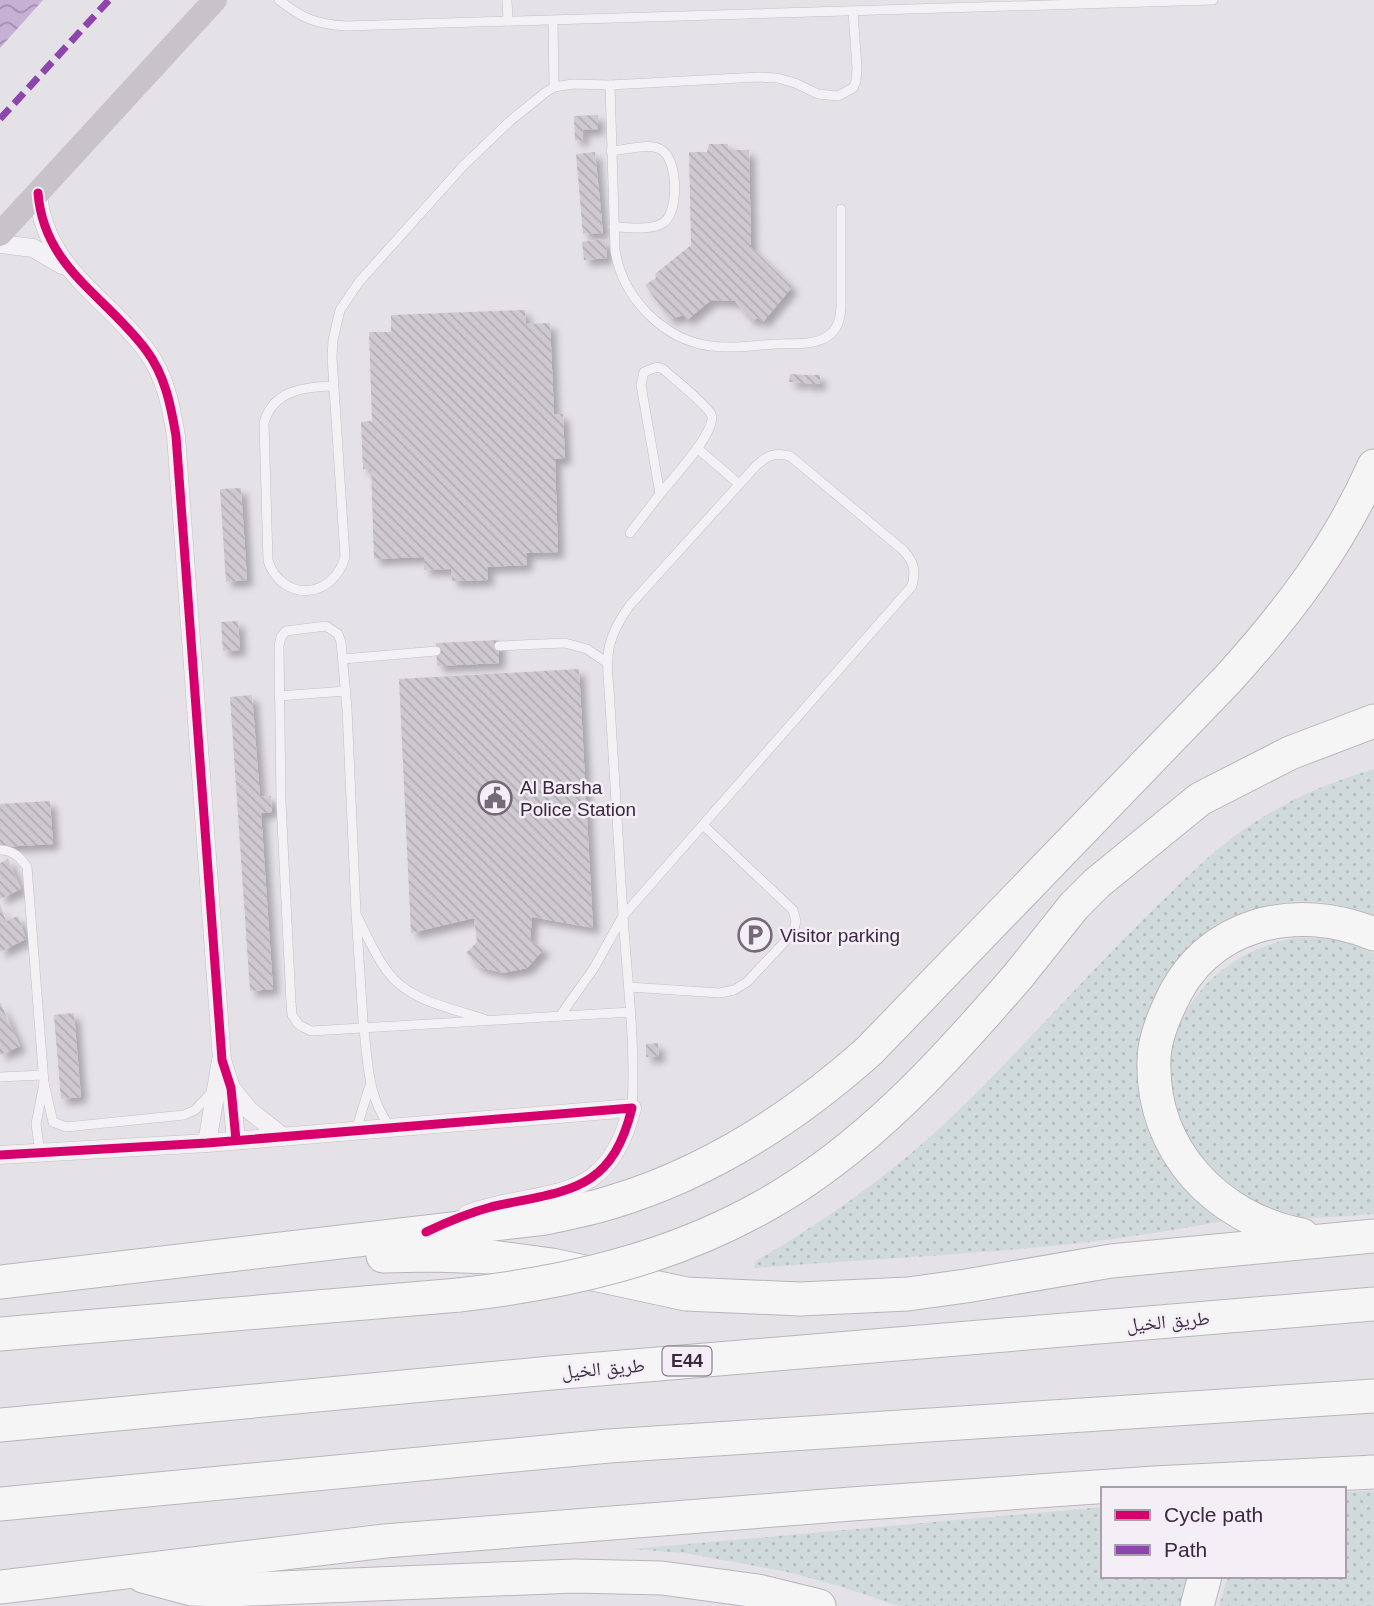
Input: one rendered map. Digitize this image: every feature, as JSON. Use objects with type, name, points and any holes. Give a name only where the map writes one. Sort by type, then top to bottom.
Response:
[{"type":"highway","points":[[0,1282],[545,1218],[636,1194],[737,1147],[798,1110],[890,1029],[1258,646],[1314,575],[1339,536],[1374,466]]},
{"type":"highway","points":[[0,1334],[459,1295],[533,1285],[615,1268],[688,1242],[765,1206],[828,1162],[901,1102],[961,1043],[1074,906],[1097,883],[1200,799],[1258,768],[1321,740],[1374,721]]},
{"type":"highway","points":[[1329,1238],[1299,1235],[1270,1227],[1217,1199],[1201,1184],[1181,1158],[1166,1129],[1156,1086],[1155,1049],[1163,1018],[1183,980],[1214,950],[1251,928],[1270,922],[1312,918],[1335,921],[1374,934]]},
{"type":"highway","points":[[247,1255],[294,1259],[432,1255],[492,1257],[552,1265],[686,1294],[800,1299],[936,1290],[1111,1261],[1329,1238],[1374,1236]]},
{"type":"highway","name":"طريق الخيل","points":[[0,1425],[551,1373],[1374,1304]]},
{"type":"highway","points":[[0,1504],[609,1446],[1374,1396]]},
{"type":"highway","points":[[0,1587],[385,1541],[851,1504],[1154,1483],[1374,1472]]},
{"type":"highway","points":[[1328,1487],[1374,1482]]},
{"type":"highway","points":[[131,1571],[176,1586],[227,1590],[574,1576],[662,1578],[758,1591],[819,1606]]},
{"type":"highway","points":[[1197,1606],[1204,1578]]},
{"type":"street","points":[[0,234],[215,0]]},
{"type":"street","points":[[38,193],[39,212],[46,233],[68,268],[148,352],[162,379],[170,403],[176,436],[223,1088],[236,1140]]},
{"type":"street","points":[[0,244],[33,248],[68,268]]},
{"type":"street","points":[[223,1088],[283,1137]]},
{"type":"street","points":[[206,1143],[223,1088]]},
{"type":"street","points":[[0,1155],[206,1143],[632,1108],[617,1152],[592,1177],[553,1194],[473,1212],[426,1232]]},
{"type":"lane","points":[[280,0],[295,13],[328,25],[553,21],[1213,0]]},
{"type":"lane","points":[[507,0],[508,21]]},
{"type":"lane","points":[[333,386],[305,387],[287,393],[274,404],[264,423],[268,561],[279,580],[299,590],[313,590],[327,585],[337,575],[345,557],[332,340],[340,310],[359,282],[479,150],[517,115],[554,87],[573,84],[610,85],[768,77],[795,83],[818,94],[838,96],[853,88],[856,81],[853,12]]},
{"type":"lane","points":[[553,21],[554,87]]},
{"type":"lane","points":[[610,85],[614,228],[622,280],[645,311],[676,334],[700,344],[717,347],[808,343],[830,335],[840,316],[841,209]]},
{"type":"lane","points":[[611,151],[657,148],[669,156],[673,169],[674,206],[668,218],[658,225],[614,228]]},
{"type":"lane","points":[[630,533],[697,448],[712,424],[710,414],[663,369],[650,368],[641,378],[641,385],[660,494]]},
{"type":"lane","points":[[697,448],[739,484]]},
{"type":"lane","points":[[560,1016],[594,968],[623,916],[912,586],[915,573],[912,560],[790,456],[775,453],[763,458],[630,604],[610,641],[606,662],[610,689],[623,916],[631,1012],[632,1108]]},
{"type":"lane","points":[[390,1126],[379,1110],[370,1082],[365,1030],[355,912],[346,691],[340,638],[331,627],[322,625],[286,631],[279,641],[281,802],[292,1015],[299,1025],[311,1031],[365,1030],[631,1012]]},
{"type":"lane","points":[[499,646],[565,643],[587,649],[606,662]]},
{"type":"lane","points":[[343,659],[436,651]]},
{"type":"lane","points":[[279,696],[346,691]]},
{"type":"lane","points":[[629,987],[720,992],[734,990],[747,982],[793,933],[796,921],[793,910],[703,825]]},
{"type":"lane","points":[[0,850],[7,850],[19,856],[27,867],[43,1079],[51,1118],[57,1125],[66,1127],[184,1115],[223,1088]]},
{"type":"lane","points":[[355,912],[387,972],[405,989],[423,999],[489,1021]]},
{"type":"lane","points":[[0,1077],[43,1079]]},
{"type":"lane","points":[[40,1153],[36,1124],[43,1079]]},
{"type":"lane","points":[[356,1129],[365,1107],[370,1082]]},
{"type":"shaded area","points":[[1374,769],[1374,916],[1347,907],[1302,901],[1259,909],[1168,974],[1157,991],[1145,1022],[1138,1052],[1137,1080],[1141,1108],[1149,1134],[1162,1159],[1179,1182],[1199,1203],[1222,1221],[1106,1240],[1047,1246],[754,1268],[756,1261],[866,1189],[942,1126],[1147,916],[1228,841],[1258,820],[1300,797]]},
{"type":"shaded area","points":[[1295,938],[1336,940],[1374,954],[1374,1214],[1300,1217],[1272,1213],[1255,1206],[1199,1163],[1190,1149],[1173,1106],[1170,1075],[1173,1046],[1182,1019],[1197,995],[1216,975],[1240,958],[1266,946]]},
{"type":"shaded area","points":[[1374,1491],[1374,1606],[1219,1606],[1227,1578],[1346,1578],[1346,1492]]},
{"type":"shaded area","points":[[1101,1507],[1101,1578],[1196,1578],[1188,1606],[899,1606],[788,1572],[684,1553],[632,1549]]},
{"type":"water","points":[[0,0],[43,0],[0,48]]},
{"type":"building","points":[[598,115],[598,129],[582,130],[583,140],[575,140],[574,116]]},
{"type":"building","points":[[709,144],[728,144],[729,150],[749,150],[751,247],[792,287],[763,322],[758,318],[752,321],[735,301],[711,300],[687,320],[684,315],[670,319],[645,285],[691,245],[689,152],[707,152]]},
{"type":"building","points":[[595,152],[603,233],[583,234],[576,154]]},
{"type":"building","points":[[605,239],[607,258],[584,260],[582,242]]},
{"type":"building","points":[[525,310],[526,324],[550,323],[554,414],[563,414],[565,459],[555,459],[558,552],[526,553],[527,565],[487,567],[488,580],[452,581],[451,569],[424,570],[424,557],[374,559],[371,469],[363,469],[361,422],[372,421],[369,332],[391,332],[391,315]]},
{"type":"building","points":[[790,374],[805,375],[804,383],[789,382]]},
{"type":"building","points":[[805,375],[820,375],[820,384],[806,384]]},
{"type":"building","points":[[241,488],[247,580],[226,582],[220,489]]},
{"type":"building","points":[[238,621],[240,650],[223,651],[221,622]]},
{"type":"building","points":[[499,640],[499,663],[437,666],[436,643]]},
{"type":"building","name":"Al Barsha Police Station","points":[[579,669],[593,928],[532,917],[530,940],[544,949],[527,968],[503,973],[479,967],[466,953],[477,942],[474,918],[411,933],[399,679]]},
{"type":"building","points":[[252,695],[260,797],[271,796],[272,812],[261,813],[273,989],[250,991],[230,697]]},
{"type":"building","points":[[50,801],[53,844],[0,847],[0,804]]},
{"type":"building","points":[[8,859],[21,889],[0,899],[0,863]]},
{"type":"building","points":[[0,904],[6,921],[18,916],[26,939],[0,952]]},
{"type":"building","points":[[0,1002],[20,1046],[0,1055]]},
{"type":"building","points":[[74,1013],[81,1097],[61,1099],[54,1015]]},
{"type":"building","points":[[658,1043],[659,1057],[646,1057],[646,1044]]},
{"type":"marked path","points":[[0,119],[109,0]]},
{"type":"cycle path","points":[[38,193],[43,219],[64,261],[146,350],[163,380],[172,413],[176,436],[222,1060],[231,1088],[236,1140]]},
{"type":"cycle path","points":[[0,1155],[207,1143],[632,1108],[623,1136],[612,1157],[598,1173],[582,1183],[563,1191],[482,1209],[426,1232]]},
{"type":"place","name":"Al Barsha Police Station","points":[[495,798]]},
{"type":"place","name":"Visitor parking","points":[[755,935]]}]
